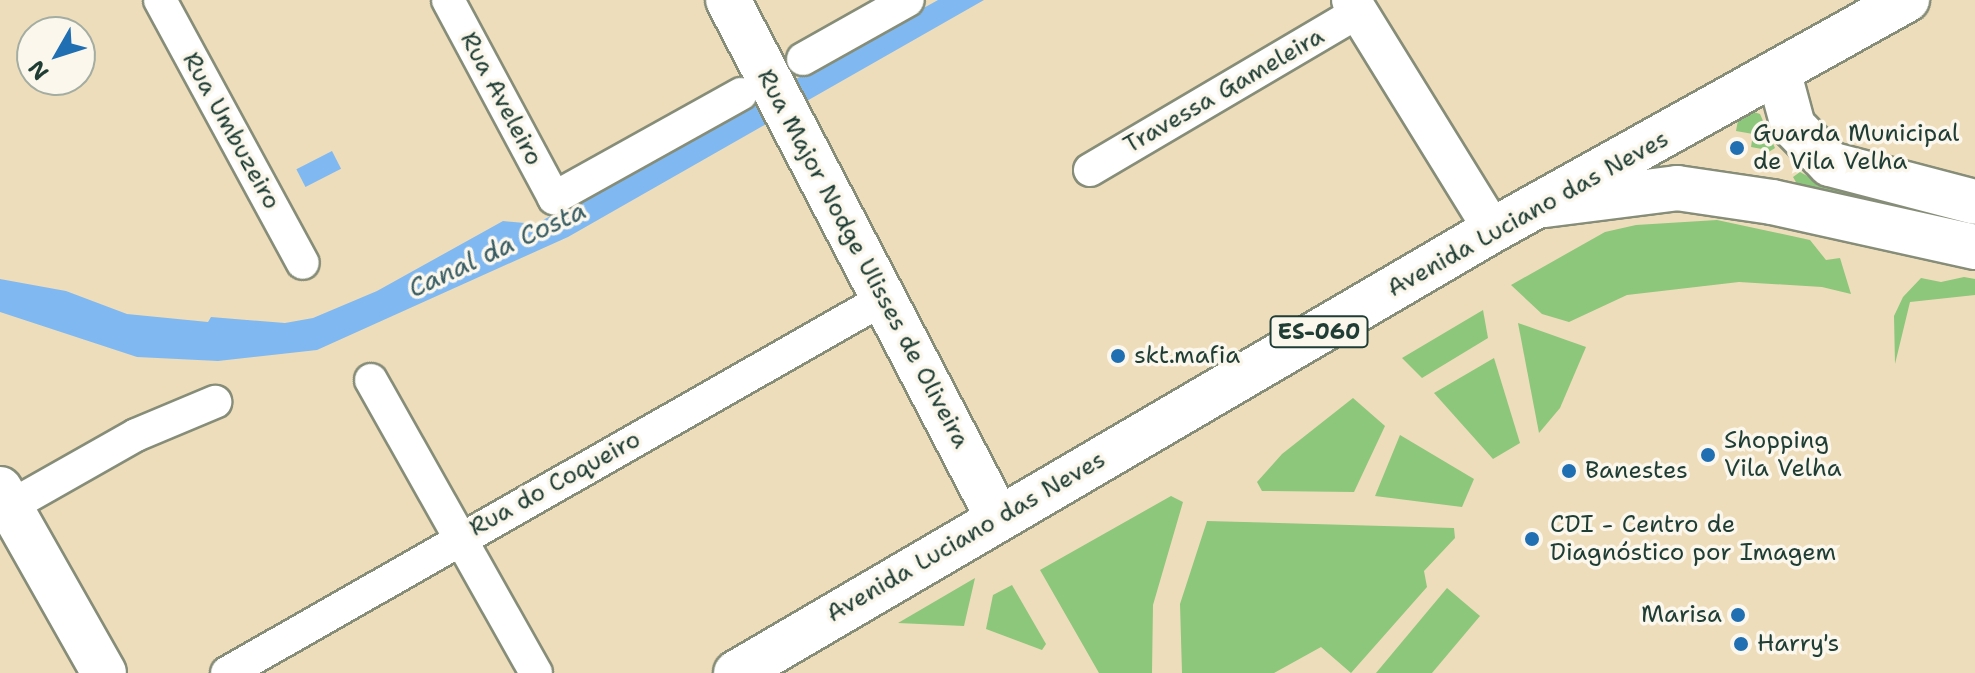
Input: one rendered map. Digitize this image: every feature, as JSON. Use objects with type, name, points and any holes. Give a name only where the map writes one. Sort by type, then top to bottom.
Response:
[{"type":"main road","name":"Rua Major Nodge Ulisses de Oliveira","points":[[728,0],[998,518]]},
{"type":"main road","name":"Avenida Luciano das Neves","points":[[736,673],[1493,230],[1779,74],[1907,0]]},
{"type":"main road","points":[[1779,74],[1793,126],[1830,164],[1975,202]]},
{"type":"main road","points":[[1539,205],[1677,188],[1772,202],[1975,247]]},
{"type":"main road","points":[[3,503],[104,673]]},
{"type":"street","name":"Rua Umbuzeiro","points":[[160,0],[303,263]]},
{"type":"street","name":"Rua Aveleiro","points":[[448,0],[554,198],[777,89]]},
{"type":"street","points":[[777,89],[908,0]]},
{"type":"street","points":[[1355,6],[1493,230]]},
{"type":"street","name":"Travessa Gameleira","points":[[1090,170],[1355,6]]},
{"type":"street","name":"Rua do Coqueiro","points":[[227,673],[459,538],[885,298]]},
{"type":"street","points":[[371,380],[536,673]]},
{"type":"street","points":[[3,503],[136,435],[215,402]]},
{"type":"green space","points":[[1754,112],[1760,114],[1775,148],[1761,157],[1762,149],[1751,147],[1753,134],[1736,131],[1738,120]]},
{"type":"green space","points":[[1800,172],[1820,183],[1975,219],[1975,229],[1800,189],[1793,177]]},
{"type":"green space","points":[[1717,220],[1810,240],[1826,260],[1840,258],[1851,294],[1822,287],[1739,282],[1627,295],[1569,322],[1542,314],[1511,285],[1605,232],[1636,225]]},
{"type":"green space","points":[[1964,277],[1975,279],[1975,295],[1910,302],[1895,364],[1894,316],[1903,297],[1921,278],[1941,282]]},
{"type":"green space","points":[[1483,310],[1488,338],[1422,378],[1402,358]]},
{"type":"green space","points":[[1518,323],[1586,347],[1560,408],[1539,433]]},
{"type":"green space","points":[[1494,358],[1520,443],[1493,459],[1434,393]]},
{"type":"green space","points":[[1353,398],[1385,426],[1354,492],[1262,491],[1257,482],[1282,454]]},
{"type":"green space","points":[[1400,435],[1474,479],[1462,507],[1375,496]]},
{"type":"green space","points":[[1171,496],[1183,502],[1153,605],[1152,673],[1099,673],[1040,570]]},
{"type":"green space","points":[[1207,521],[1454,528],[1455,538],[1424,571],[1427,587],[1351,673],[1321,647],[1274,673],[1182,673],[1180,604]]},
{"type":"green space","points":[[975,578],[964,626],[898,623]]},
{"type":"green space","points":[[1012,585],[1046,644],[1042,650],[986,629],[993,595]]},
{"type":"green space","points":[[1447,588],[1480,616],[1432,673],[1376,673]]},
{"type":"water","name":"Canal da Costa","points":[[938,0],[984,0],[568,237],[317,350],[218,361],[137,357],[0,312],[0,279],[66,291],[127,314],[208,322],[211,317],[285,323],[313,318],[377,291],[503,221],[536,224]]},
{"type":"water","points":[[332,151],[341,169],[305,187],[296,169]]},
{"type":"place","name":"Guarda Municipal de Vila Velha","points":[[1737,148]]},
{"type":"place","name":"skt.mafia","points":[[1118,356]]},
{"type":"place","name":"Shopping Vila Velha","points":[[1708,455]]},
{"type":"place","name":"Banestes","points":[[1569,471]]},
{"type":"place","name":"CDI - Centro de Diagnóstico por Imagem","points":[[1532,539]]},
{"type":"place","name":"Marisa","points":[[1738,615]]},
{"type":"place","name":"Harry's","points":[[1741,644]]}]
